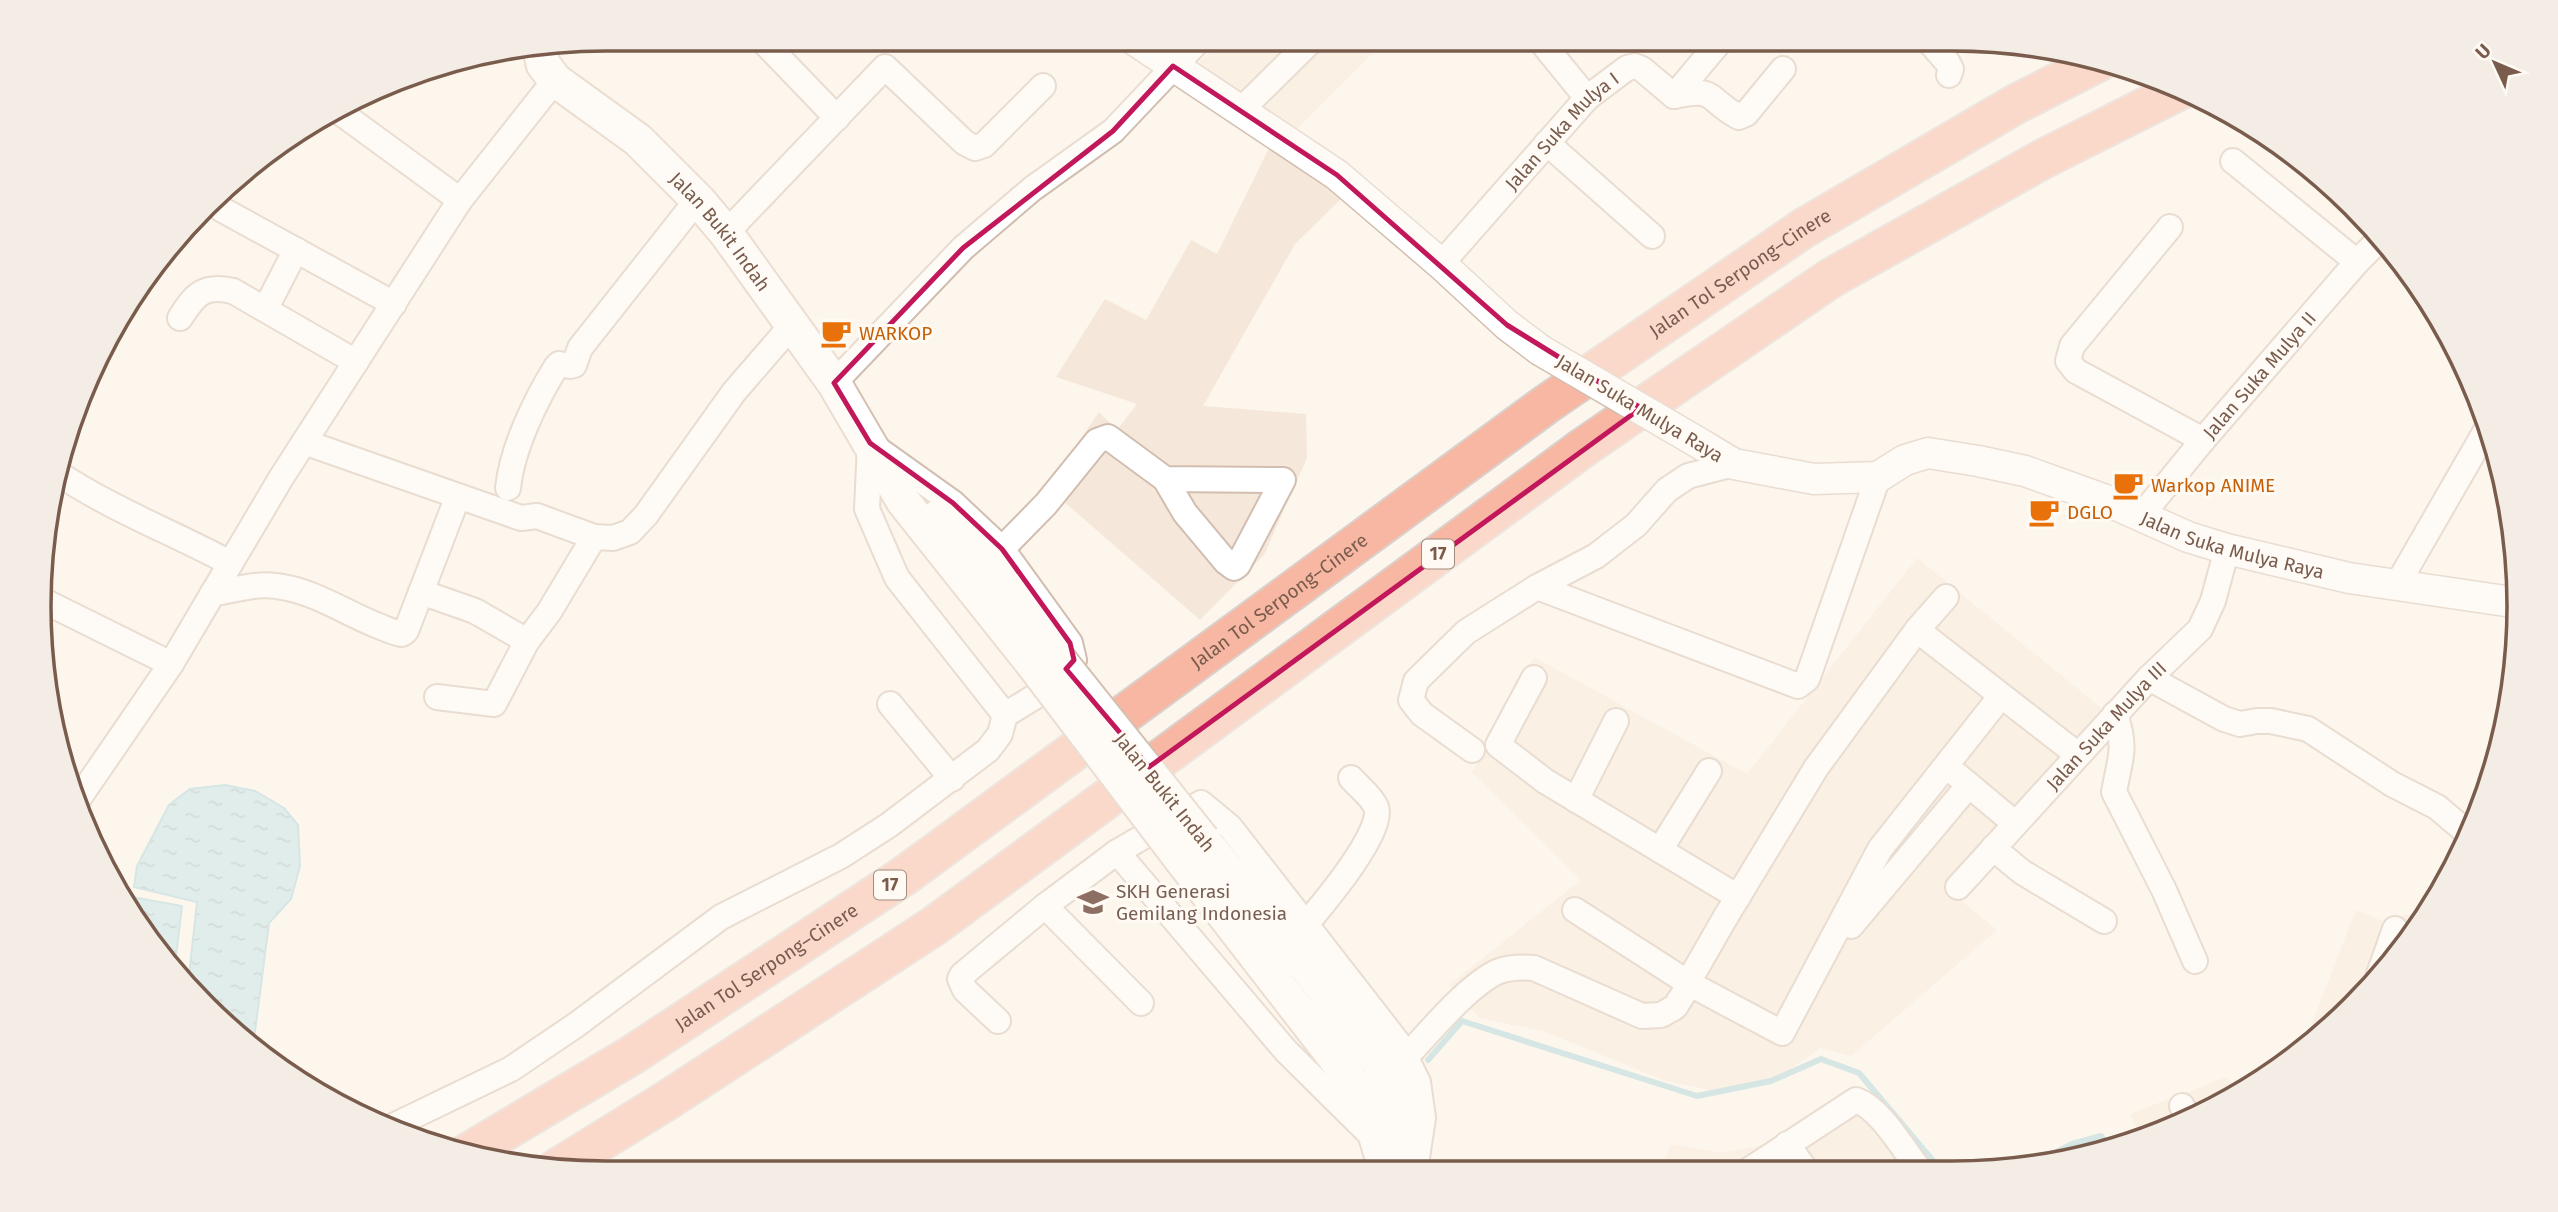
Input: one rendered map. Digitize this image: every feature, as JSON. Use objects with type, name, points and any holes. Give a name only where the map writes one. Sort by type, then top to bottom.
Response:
[{"type":"highway","name":"Jalan Tol Serpong–Cinere","points":[[479,1146],[632,1055],[904,876],[1549,403],[1804,228],[2015,104],[2087,68]]},
{"type":"highway","name":"17","points":[[571,1160],[934,926],[1584,447],[1831,278],[2043,159],[2169,95]]},
{"type":"main road","name":"Jalan Bukit Indah","points":[[541,61],[638,140],[697,200],[726,233],[834,383],[870,443],[1004,586],[1040,655],[1193,851],[1344,1070],[1366,1104],[1382,1161]]},
{"type":"main road","name":"Jalan Bukit Indah","points":[[1193,851],[1307,968],[1377,1060],[1389,1080],[1398,1113],[1400,1161]]},
{"type":"street","points":[[773,51],[837,118]]},
{"type":"street","name":"Jalan Suka Mulya Raya","points":[[1152,51],[1337,175],[1507,325],[1540,349],[1734,464],[1814,479],[1878,477],[1916,456],[1940,454],[2025,471],[2188,537],[2227,549],[2349,578],[2507,601]]},
{"type":"street","points":[[834,383],[963,248],[1032,189],[1113,131],[1187,51]]},
{"type":"street","points":[[1240,110],[1300,51]]},
{"type":"street","points":[[1549,51],[1587,98]]},
{"type":"street","points":[[1674,96],[1711,51]]},
{"type":"street","points":[[1938,51],[1948,62],[1951,69],[1949,75]]},
{"type":"street","points":[[83,792],[171,664],[304,442],[460,200],[541,61]]},
{"type":"street","name":"Jalan Suka Mulya I","points":[[1441,264],[1587,98],[1627,68],[1635,66],[1642,69],[1674,96]]},
{"type":"street","points":[[726,233],[885,67],[965,143],[975,148],[984,145],[1043,86]]},
{"type":"street","points":[[1674,96],[1703,92],[1735,116],[1742,116],[1783,69]]},
{"type":"street","points":[[345,116],[460,200]]},
{"type":"street","points":[[1547,143],[1652,236]]},
{"type":"street","points":[[2233,160],[2357,262]]},
{"type":"street","points":[[508,488],[513,461],[538,399],[556,367],[559,364],[574,365],[580,348],[697,200]]},
{"type":"street","points":[[221,209],[394,304]]},
{"type":"street","points":[[2170,227],[2072,346],[2068,361],[2076,371],[2203,440]]},
{"type":"street","name":"Jalan Suka Mulya II","points":[[2141,516],[2203,440],[2374,245]]},
{"type":"street","points":[[270,300],[296,250]]},
{"type":"street","points":[[180,318],[193,298],[205,290],[218,288],[233,291],[356,362]]},
{"type":"street","points":[[304,442],[520,518],[537,516],[594,537],[613,538],[630,532],[646,515],[727,400],[792,326]]},
{"type":"street","points":[[1002,549],[1046,504],[1101,438],[1108,437],[1166,479],[1185,513],[1234,568],[1283,480],[1166,479]]},
{"type":"street","points":[[2397,585],[2481,439]]},
{"type":"street","points":[[401,1122],[510,1069],[576,1025],[721,917],[841,856],[889,825],[988,750],[1000,734],[1005,715],[1049,688],[1074,660],[1070,643],[1002,549],[953,503],[870,443]]},
{"type":"street","points":[[870,443],[867,509],[897,578],[1005,715]]},
{"type":"street","points":[[1472,750],[1422,714],[1411,700],[1416,681],[1426,670],[1466,632],[1537,587],[1596,556],[1636,525],[1667,489],[1689,476],[1734,464]]},
{"type":"street","points":[[1537,587],[1798,686],[1807,679],[1878,477]]},
{"type":"street","points":[[66,479],[115,508],[183,538],[230,563]]},
{"type":"street","points":[[212,594],[256,586],[274,585],[293,589],[402,634],[406,631],[458,496]]},
{"type":"street","points":[[437,697],[494,704],[527,641],[549,612],[594,537]]},
{"type":"street","name":"Jalan Suka Mulya III","points":[[1958,887],[2115,714],[2200,629],[2213,601],[2227,549]]},
{"type":"street","points":[[421,592],[475,611],[527,641]]},
{"type":"street","points":[[1405,1058],[1467,994],[1496,973],[1517,967],[1534,968],[1642,1016],[1661,1015],[1675,1007],[1690,984],[1693,972],[1816,768],[1917,630],[1946,597]]},
{"type":"street","points":[[51,605],[171,664]]},
{"type":"street","points":[[1917,630],[2068,748]]},
{"type":"street","points":[[1534,678],[1498,745],[1545,781],[1738,897]]},
{"type":"street","points":[[2149,678],[2224,719],[2239,724],[2272,721],[2308,729],[2392,784],[2437,807],[2461,827]]},
{"type":"street","points":[[1575,910],[1690,984],[1782,1033],[1880,849],[2001,696]]},
{"type":"street","points":[[890,704],[951,779]]},
{"type":"street","points":[[2115,714],[2123,738],[2114,792],[2160,882],[2195,961]]},
{"type":"street","points":[[1576,800],[1616,721]]},
{"type":"street","points":[[1946,765],[2006,816]]},
{"type":"street","points":[[1660,850],[1709,771]]},
{"type":"street","points":[[1307,923],[1358,857],[1377,822],[1376,807],[1351,778]]},
{"type":"street","points":[[1817,966],[1969,785]]},
{"type":"street","points":[[998,1021],[965,990],[961,977],[1045,906],[1117,852],[1201,803],[1230,827],[1399,1044],[1418,1082],[1423,1118],[1417,1161]]},
{"type":"street","points":[[1993,848],[2022,872],[2104,921]]},
{"type":"street","points":[[1117,852],[1286,1051],[1375,1140]]},
{"type":"street","points":[[1045,906],[1141,1003]]},
{"type":"street","points":[[2387,951],[2395,929]]},
{"type":"street","points":[[1762,1161],[1852,1102],[1860,1101],[1876,1113],[1913,1161]]},
{"type":"street","points":[[1787,1144],[1799,1161]]},
{"type":"highlighted area","points":[[1173,66],[1337,175],[1507,325],[1641,408],[1149,767],[1066,669],[1074,660],[1070,643],[1002,549],[953,503],[870,443],[834,383],[963,248],[1113,131]]},
{"type":"shaded area","points":[[1211,51],[1375,51],[1295,131],[1196,66]]},
{"type":"shaded area","points":[[1271,144],[1346,194],[1295,244],[1203,406],[1306,414],[1307,458],[1264,555],[1200,620],[1047,487],[1099,412],[1117,430],[1137,404],[1056,377],[1105,299],[1146,320],[1191,240],[1217,254]]},
{"type":"shaded area","points":[[1917,558],[2110,715],[1953,894],[1997,930],[1851,1056],[1820,1048],[1781,1076],[1719,1092],[1666,1081],[1543,1031],[1480,1018],[1449,985],[1581,880],[1472,772],[1534,657],[1747,774]]},
{"type":"shaded area","points":[[2356,910],[2392,925],[2404,914],[2412,916],[2393,944],[2345,999],[2309,1031]]},
{"type":"shaded area","points":[[2227,1077],[2232,1086],[2198,1104],[2138,1129],[2130,1114]]},
{"type":"shaded area","points":[[1865,1089],[1903,1119],[1931,1161],[1664,1161],[1671,1144],[1721,1153],[1775,1143]]},
{"type":"water","points":[[225,785],[255,791],[284,808],[298,825],[300,866],[291,899],[269,923],[254,1035],[213,999],[189,972],[197,902],[134,887],[137,866],[169,805],[190,789]]},
{"type":"water","points":[[133,897],[182,906],[176,957]]},
{"type":"waterway","points":[[1428,1060],[1462,1021],[1697,1096],[1771,1081],[1821,1059],[1859,1073],[1933,1161]]},
{"type":"waterway","points":[[2058,1151],[2072,1144],[2101,1136],[2103,1140]]},
{"type":"place","name":"WARKOP","points":[[836,333]]},
{"type":"place","name":"Warkop ANIME","points":[[2128,485]]},
{"type":"place","name":"DGLO","points":[[2044,512]]},
{"type":"place","name":"SKH Generasi Gemilang Indonesia","points":[[1093,902]]}]
